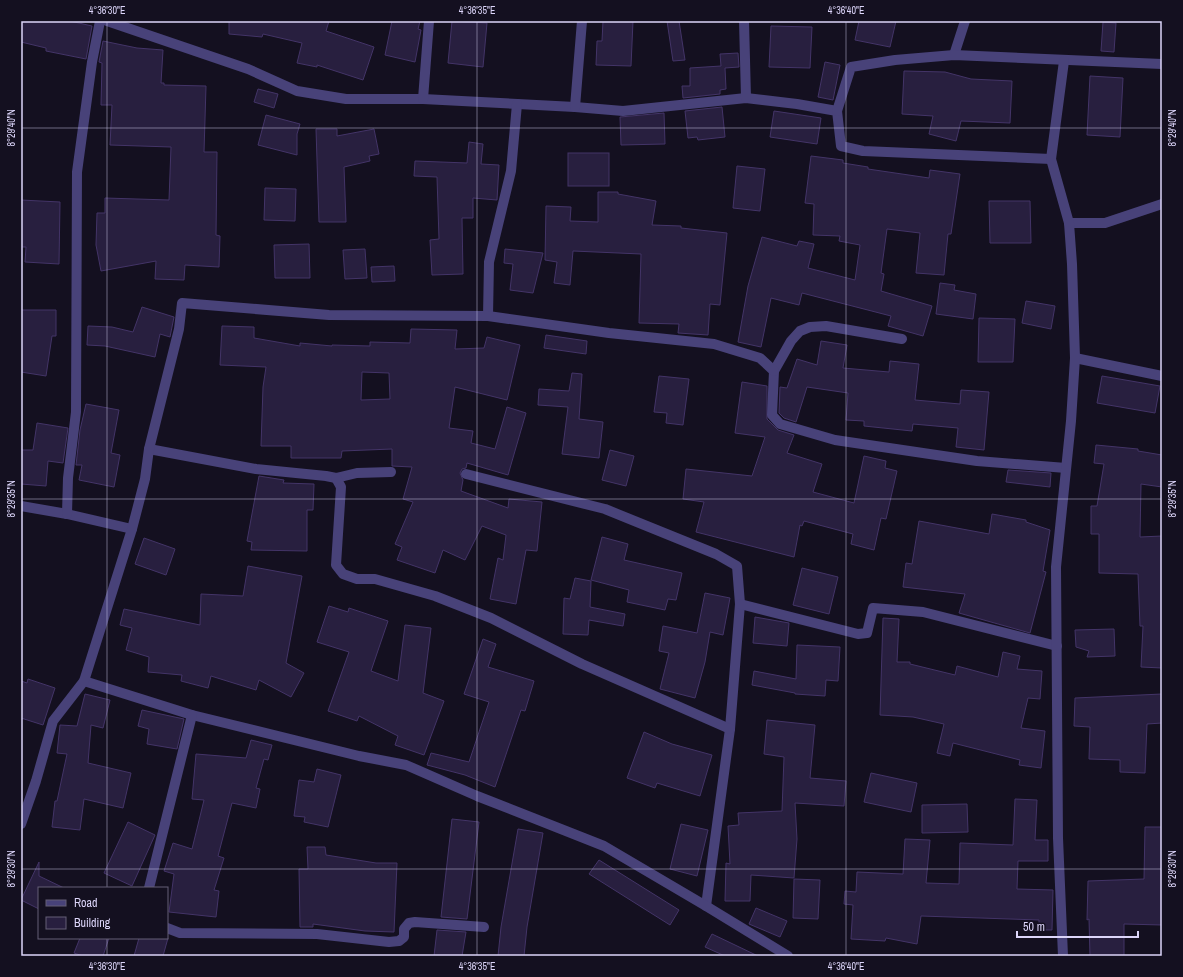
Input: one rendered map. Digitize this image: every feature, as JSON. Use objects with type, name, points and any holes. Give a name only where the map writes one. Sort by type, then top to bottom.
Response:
[{"type":"street","points":[[66,514],[68,478],[76,412],[77,172],[92,62],[100,21]]},
{"type":"street","points":[[107,21],[248,69],[296,91],[346,99],[423,99],[623,111],[746,98],[797,104],[837,111]]},
{"type":"street","points":[[423,99],[429,21]]},
{"type":"street","points":[[575,107],[582,21]]},
{"type":"street","points":[[744,21],[746,98]]},
{"type":"street","points":[[954,55],[966,21]]},
{"type":"street","points":[[1051,159],[889,153],[863,151],[841,146],[837,111],[851,67],[895,60],[954,55],[1064,61],[1162,64]]},
{"type":"street","points":[[1063,956],[1058,838],[1056,567],[1075,358],[1069,223],[1051,159],[1064,61]]},
{"type":"street","points":[[488,316],[489,262],[510,171],[517,104]]},
{"type":"street","points":[[1069,223],[1105,223],[1162,204]]},
{"type":"street","points":[[21,824],[36,781],[53,721],[84,681],[132,529],[145,479],[149,449],[179,328],[182,303],[329,315],[488,316],[609,333],[714,344],[760,358],[774,371]]},
{"type":"street","points":[[902,339],[826,326],[810,327],[800,331],[791,341],[774,371],[772,414],[780,424],[835,440],[977,461],[1066,468]]},
{"type":"street","points":[[1075,358],[1162,376]]},
{"type":"street","points":[[149,449],[256,469],[336,478],[357,473],[391,472]]},
{"type":"street","points":[[466,474],[605,509],[716,554],[736,566],[740,604],[730,729],[706,906]]},
{"type":"street","points":[[336,478],[341,487],[336,565],[343,574],[357,579],[375,579],[435,596],[491,618],[582,664],[730,729]]},
{"type":"street","points":[[21,506],[66,514],[132,529]]},
{"type":"street","points":[[740,604],[858,634],[866,633],[873,608],[923,612],[1057,646]]},
{"type":"street","points":[[84,681],[192,715],[359,756],[406,765],[477,796],[604,846],[788,956]]},
{"type":"street","points":[[149,887],[192,715]]},
{"type":"street","points":[[168,928],[180,933],[317,934],[389,942],[399,941],[404,937],[404,929],[409,923],[414,922],[484,927]]},
{"type":"building","points":[[21,21],[70,21],[92,26],[86,59],[46,51],[46,48],[21,42]]},
{"type":"building","points":[[229,21],[329,21],[326,31],[374,47],[363,80],[317,65],[317,67],[297,63],[302,43],[263,34],[262,37],[229,34]]},
{"type":"building","points":[[392,21],[420,21],[418,29],[421,30],[415,62],[385,55]]},
{"type":"building","points":[[452,21],[487,23],[483,67],[448,63]]},
{"type":"building","points":[[603,21],[633,21],[631,66],[596,65],[597,41],[602,41]]},
{"type":"building","points":[[667,21],[679,21],[685,60],[673,61]]},
{"type":"building","points":[[859,21],[896,21],[890,47],[855,40]]},
{"type":"building","points":[[1103,22],[1116,23],[1114,52],[1101,51]]},
{"type":"building","points":[[771,26],[812,27],[810,68],[769,67]]},
{"type":"building","points":[[103,41],[137,48],[163,50],[161,83],[164,83],[164,85],[206,86],[204,152],[217,152],[216,235],[220,236],[219,267],[185,265],[184,280],[155,279],[156,261],[101,271],[96,245],[97,213],[105,213],[105,198],[169,200],[171,147],[110,145],[112,105],[101,105],[102,63],[99,62]]},
{"type":"building","points":[[738,53],[739,67],[725,68],[726,89],[720,90],[720,94],[683,98],[682,86],[690,86],[690,68],[721,66],[720,54]]},
{"type":"building","points":[[825,62],[840,65],[833,100],[818,97]]},
{"type":"building","points":[[904,71],[945,72],[971,79],[1012,81],[1010,123],[961,121],[956,141],[929,134],[933,116],[902,114]]},
{"type":"building","points":[[1090,76],[1123,78],[1120,137],[1087,135]]},
{"type":"building","points":[[258,89],[278,94],[274,108],[254,102]]},
{"type":"building","points":[[722,107],[725,137],[698,140],[697,137],[688,138],[685,111]]},
{"type":"building","points":[[774,111],[821,118],[817,144],[770,137]]},
{"type":"building","points":[[664,113],[665,144],[621,145],[620,117]]},
{"type":"building","points":[[266,115],[300,124],[297,134],[297,155],[258,145]]},
{"type":"building","points":[[316,129],[337,129],[337,136],[374,129],[379,154],[369,156],[370,161],[344,167],[346,222],[319,222]]},
{"type":"building","points":[[469,142],[483,144],[481,164],[499,165],[497,200],[473,198],[473,218],[462,218],[463,274],[432,275],[430,240],[439,239],[437,177],[414,176],[415,161],[467,163]]},
{"type":"building","points":[[568,153],[609,153],[609,186],[568,186]]},
{"type":"building","points":[[811,156],[843,160],[843,163],[868,167],[868,169],[929,178],[930,170],[960,174],[951,234],[948,234],[944,275],[916,273],[920,233],[887,229],[881,273],[884,274],[881,291],[932,306],[923,336],[888,326],[891,316],[802,293],[799,305],[771,298],[761,347],[738,342],[748,286],[762,237],[797,246],[799,241],[814,244],[808,268],[855,280],[860,245],[839,241],[840,236],[813,235],[814,204],[805,203]]},
{"type":"building","points":[[737,166],[765,169],[760,211],[733,208]]},
{"type":"building","points":[[265,188],[296,189],[295,221],[264,220]]},
{"type":"building","points":[[598,192],[618,192],[618,194],[656,201],[652,225],[681,226],[681,228],[727,233],[720,305],[710,304],[708,335],[678,333],[679,324],[639,323],[641,254],[573,251],[570,285],[554,283],[557,262],[545,260],[546,206],[571,207],[570,221],[598,222]]},
{"type":"building","points":[[21,200],[60,202],[59,264],[25,262],[26,247],[21,247]]},
{"type":"building","points":[[989,201],[1030,201],[1031,243],[990,243]]},
{"type":"building","points":[[309,244],[310,278],[275,278],[274,245]]},
{"type":"building","points":[[365,249],[367,278],[345,279],[343,250]]},
{"type":"building","points":[[505,249],[543,253],[533,293],[510,290],[513,264],[504,263]]},
{"type":"building","points":[[394,266],[395,281],[372,282],[371,267]]},
{"type":"building","points":[[940,283],[955,285],[954,290],[976,294],[973,319],[936,314]]},
{"type":"building","points":[[1026,301],[1055,306],[1051,329],[1022,323]]},
{"type":"building","points":[[142,307],[174,317],[170,337],[160,334],[155,357],[105,346],[87,345],[88,326],[112,327],[133,332]]},
{"type":"building","points":[[21,310],[56,310],[56,336],[52,336],[46,376],[21,372]]},
{"type":"building","points":[[979,318],[1015,319],[1013,362],[978,362]]},
{"type":"building","points":[[222,326],[254,327],[254,338],[300,346],[300,343],[332,346],[370,346],[370,342],[410,343],[411,329],[457,330],[455,349],[484,348],[487,337],[520,345],[507,400],[455,387],[449,428],[473,431],[471,443],[495,449],[507,407],[526,413],[508,475],[467,463],[466,468],[462,469],[460,473],[463,480],[461,491],[508,508],[509,499],[542,502],[537,551],[526,550],[516,604],[490,599],[498,558],[503,560],[506,535],[482,526],[465,560],[443,550],[435,573],[397,560],[402,547],[395,544],[413,502],[403,499],[412,467],[392,466],[392,449],[342,451],[341,458],[291,458],[291,446],[261,446],[263,387],[266,367],[220,365]],"holes":[[[362,372],[389,373],[390,399],[361,400]]]},
{"type":"building","points":[[546,335],[587,341],[586,354],[544,348]]},
{"type":"building","points":[[821,341],[847,345],[843,368],[889,372],[890,361],[919,364],[915,400],[960,404],[961,390],[989,392],[984,450],[956,447],[958,428],[913,424],[912,431],[864,426],[864,421],[846,420],[848,393],[807,387],[796,422],[784,418],[779,413],[780,387],[787,388],[797,359],[817,365]]},
{"type":"building","points":[[572,373],[582,374],[579,419],[603,422],[599,458],[562,454],[568,407],[538,405],[539,389],[569,391]]},
{"type":"building","points":[[659,376],[689,379],[683,425],[666,423],[667,413],[654,412]]},
{"type":"building","points":[[1102,376],[1160,386],[1155,413],[1097,403]]},
{"type":"building","points":[[742,382],[767,386],[767,419],[778,430],[794,435],[787,453],[822,464],[813,492],[854,503],[864,456],[886,461],[885,468],[897,471],[886,519],[881,518],[874,550],[851,544],[853,534],[804,521],[802,526],[800,525],[794,557],[696,532],[704,502],[683,499],[686,469],[752,476],[765,437],[735,433]]},
{"type":"building","points":[[86,404],[119,410],[111,453],[120,455],[114,487],[79,480],[82,465],[76,465],[80,430]]},
{"type":"building","points":[[37,423],[68,428],[63,463],[48,461],[46,486],[21,484],[21,450],[33,450]]},
{"type":"building","points":[[1096,445],[1138,449],[1138,451],[1162,455],[1162,487],[1141,484],[1140,537],[1162,536],[1162,668],[1141,667],[1143,626],[1140,626],[1138,574],[1099,573],[1099,534],[1091,534],[1091,506],[1097,506],[1104,464],[1094,463]]},
{"type":"building","points":[[610,450],[634,456],[626,486],[602,480]]},
{"type":"building","points":[[1008,470],[1051,473],[1050,487],[1006,482]]},
{"type":"building","points":[[259,476],[284,480],[283,483],[314,484],[313,510],[307,510],[307,551],[251,550],[252,542],[247,541]]},
{"type":"building","points":[[992,514],[1026,520],[1026,522],[1050,530],[1043,571],[1046,572],[1030,633],[959,613],[965,594],[903,587],[906,563],[912,564],[919,521],[989,534]]},
{"type":"building","points":[[602,537],[628,544],[624,560],[682,573],[676,600],[668,599],[665,610],[627,602],[629,590],[591,580]]},
{"type":"building","points":[[144,538],[175,549],[166,575],[135,564]]},
{"type":"building","points":[[248,566],[302,576],[286,663],[304,673],[291,697],[259,680],[256,690],[211,676],[208,688],[181,681],[182,675],[148,672],[149,657],[126,650],[132,628],[120,625],[124,609],[200,625],[201,594],[243,596]]},
{"type":"building","points":[[802,568],[838,577],[829,614],[793,605]]},
{"type":"building","points":[[575,578],[591,581],[590,607],[625,614],[623,626],[589,620],[588,635],[563,634],[564,598],[570,599]]},
{"type":"building","points":[[705,593],[730,598],[723,635],[710,632],[705,662],[695,698],[660,689],[669,653],[659,651],[663,626],[697,633]]},
{"type":"building","points":[[329,606],[348,612],[349,608],[388,621],[371,671],[398,681],[405,625],[431,628],[423,693],[444,701],[424,755],[395,745],[398,736],[359,716],[357,721],[328,711],[349,652],[317,642]]},
{"type":"building","points":[[755,617],[789,623],[787,646],[753,643]]},
{"type":"building","points":[[883,618],[899,619],[897,662],[910,662],[910,664],[955,675],[957,666],[998,677],[1003,652],[1020,656],[1017,669],[1042,671],[1040,699],[1028,698],[1021,728],[1045,731],[1041,768],[1019,765],[1020,760],[953,743],[950,756],[937,753],[944,724],[913,717],[880,715]]},
{"type":"building","points":[[1114,629],[1115,656],[1087,657],[1089,651],[1076,647],[1075,630]]},
{"type":"building","points":[[483,639],[496,644],[488,667],[534,681],[525,711],[521,710],[495,787],[465,775],[427,765],[431,753],[469,762],[489,702],[464,694]]},
{"type":"building","points":[[797,645],[840,647],[838,681],[826,680],[825,696],[795,694],[752,685],[754,671],[796,679]]},
{"type":"building","points":[[28,679],[55,688],[43,725],[21,718],[21,681],[27,683]]},
{"type":"building","points":[[85,694],[110,700],[103,728],[91,725],[88,763],[131,773],[123,808],[84,799],[80,830],[52,827],[55,801],[57,801],[67,754],[57,753],[60,725],[77,726]]},
{"type":"building","points":[[1162,694],[1162,723],[1147,724],[1145,773],[1120,772],[1120,760],[1089,759],[1090,727],[1074,726],[1075,698]]},
{"type":"building","points":[[142,710],[184,719],[177,749],[147,744],[149,729],[138,726]]},
{"type":"building","points":[[767,720],[815,725],[810,778],[846,781],[844,806],[795,803],[797,839],[794,878],[751,875],[750,901],[725,901],[726,863],[730,864],[728,826],[739,825],[738,813],[782,811],[784,757],[764,754]]},
{"type":"building","points":[[644,732],[672,744],[712,755],[700,796],[657,783],[655,788],[627,778]]},
{"type":"building","points":[[251,740],[272,745],[268,760],[264,759],[256,788],[260,789],[256,808],[232,803],[218,856],[224,858],[214,890],[219,891],[216,917],[169,912],[174,874],[164,871],[173,843],[192,849],[204,800],[192,799],[196,754],[246,758]]},
{"type":"building","points":[[317,769],[341,775],[328,827],[304,822],[305,817],[294,816],[299,780],[314,782]]},
{"type":"building","points":[[871,773],[917,783],[911,812],[864,802]]},
{"type":"building","points":[[1015,799],[1037,800],[1035,840],[1048,840],[1048,861],[1018,861],[1017,889],[1053,890],[1052,930],[1039,930],[1039,920],[921,916],[917,944],[886,938],[885,941],[851,939],[853,905],[844,904],[845,891],[856,892],[857,872],[903,874],[905,839],[930,840],[926,883],[959,884],[960,843],[1013,845]]},
{"type":"building","points":[[967,804],[968,832],[922,833],[922,805]]},
{"type":"building","points":[[452,819],[479,822],[467,919],[441,917]]},
{"type":"building","points":[[128,822],[155,835],[132,886],[104,873]]},
{"type":"building","points":[[681,824],[708,830],[697,876],[670,869]]},
{"type":"building","points":[[1145,827],[1162,827],[1162,925],[1124,924],[1124,956],[1090,956],[1089,919],[1087,920],[1088,881],[1144,879]]},
{"type":"building","points":[[518,829],[543,833],[527,927],[524,956],[498,956],[501,927]]},
{"type":"building","points":[[307,847],[325,847],[326,855],[376,863],[397,863],[394,932],[365,931],[313,924],[313,927],[300,927],[299,869],[308,869]]},
{"type":"building","points":[[599,860],[679,910],[670,925],[589,874]]},
{"type":"building","points":[[39,862],[39,876],[62,887],[38,887],[38,908],[21,900]]},
{"type":"building","points":[[794,879],[820,880],[818,919],[793,918]]},
{"type":"building","points":[[756,908],[787,921],[780,937],[749,924]]},
{"type":"building","points":[[437,930],[466,932],[462,956],[434,956]]},
{"type":"building","points":[[712,934],[758,956],[725,956],[705,947]]},
{"type":"building","points":[[80,939],[109,939],[103,956],[83,956],[74,953]]},
{"type":"building","points":[[139,939],[168,939],[163,956],[134,956]]}]
